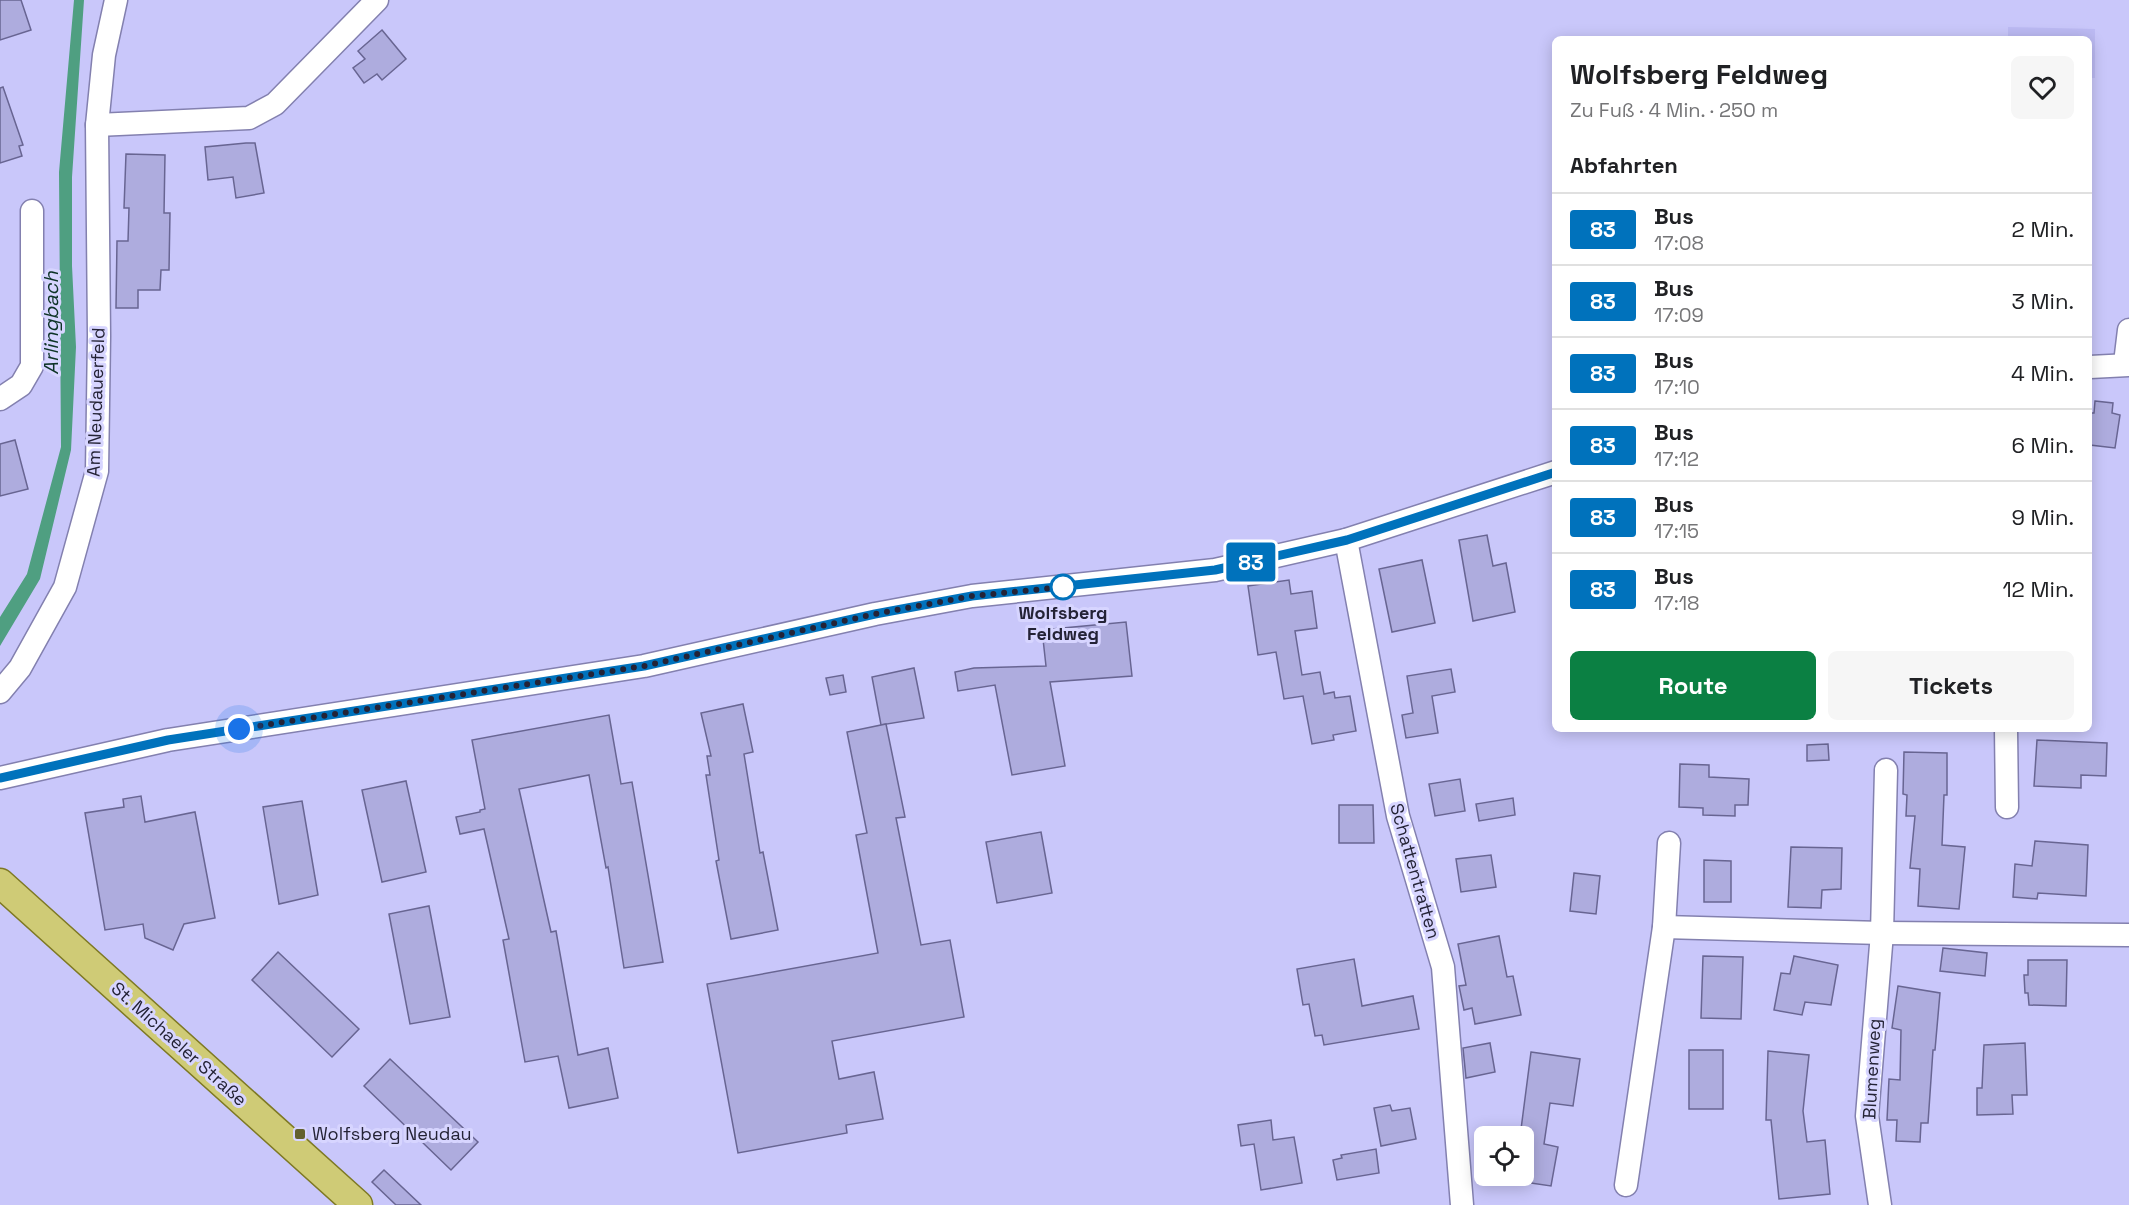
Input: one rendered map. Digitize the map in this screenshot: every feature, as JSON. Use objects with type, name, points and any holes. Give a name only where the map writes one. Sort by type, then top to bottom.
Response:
[{"type":"main road","name":"St. Michaeler Straße","points":[[0,883],[358,1205]]},
{"type":"street","name":"Am Neudauerfeld","points":[[0,692],[20,668],[65,586],[97,471],[99,336],[97,125],[104,55],[116,0]]},
{"type":"street","points":[[97,125],[249,118],[275,104],[377,0]]},
{"type":"street","points":[[0,399],[21,385],[32,366],[32,212]]},
{"type":"street","points":[[2092,367],[2127,364],[2129,330]]},
{"type":"street","points":[[0,778],[168,740],[644,666],[875,614],[972,596],[1215,570],[1347,540],[1552,473]]},
{"type":"street","name":"Schattentratten","points":[[1347,540],[1398,816],[1443,967],[1462,1205]]},
{"type":"street","points":[[2006,732],[2007,807]]},
{"type":"street","name":"Blumenweg","points":[[1880,1205],[1867,1116],[1882,933],[1886,770]]},
{"type":"street","points":[[1626,1185],[1664,927],[1670,843]]},
{"type":"street","points":[[1664,927],[1882,933],[2129,935]]},
{"type":"shaded area","name":"Arlingbach","points":[[74,0],[84,0],[72,177],[72,266],[76,347],[71,450],[40,579],[0,646],[0,617],[27,574],[61,447],[59,172]]},
{"type":"shaded area","points":[[2008,27],[2095,29],[2095,78],[2092,78],[2092,36],[2008,36]]},
{"type":"building","points":[[0,0],[21,0],[31,30],[0,40]]},
{"type":"building","points":[[382,30],[406,59],[382,80],[377,74],[364,83],[353,68],[365,59],[358,51]]},
{"type":"building","points":[[3,87],[23,145],[19,146],[22,156],[0,163],[0,88]]},
{"type":"building","points":[[255,143],[264,193],[236,198],[233,177],[208,180],[205,147]]},
{"type":"building","points":[[126,154],[165,155],[164,213],[170,213],[169,270],[161,270],[160,290],[138,290],[138,308],[116,308],[117,241],[128,241],[129,208],[124,208]]},
{"type":"building","points":[[2095,401],[2113,403],[2112,413],[2120,415],[2115,448],[2092,445],[2092,413],[2094,413]]},
{"type":"building","points":[[15,440],[28,489],[0,496],[0,444]]},
{"type":"building","points":[[1487,535],[1493,566],[1506,563],[1515,612],[1473,621],[1459,540]]},
{"type":"building","points":[[1422,560],[1435,623],[1392,632],[1379,569]]},
{"type":"building","points":[[1289,580],[1291,594],[1312,591],[1317,628],[1295,631],[1302,675],[1320,672],[1324,694],[1334,692],[1335,698],[1350,696],[1356,731],[1333,735],[1334,740],[1312,744],[1303,696],[1284,699],[1276,652],[1258,655],[1248,586]]},
{"type":"building","points":[[1126,622],[1132,676],[1050,682],[1065,766],[1012,775],[995,685],[958,691],[955,672],[974,668],[1046,666],[1042,630]]},
{"type":"building","points":[[914,668],[924,718],[881,725],[872,677]]},
{"type":"building","points":[[1451,669],[1455,692],[1432,696],[1438,733],[1406,738],[1402,715],[1413,713],[1407,676]]},
{"type":"building","points":[[843,675],[846,692],[830,695],[826,678]]},
{"type":"building","points":[[743,704],[753,752],[744,754],[760,853],[763,852],[778,930],[731,939],[716,861],[719,860],[706,775],[710,775],[707,756],[711,756],[701,713]]},
{"type":"building","points":[[609,715],[621,784],[632,782],[663,962],[624,968],[608,867],[606,868],[589,775],[519,789],[551,932],[556,931],[578,1055],[608,1048],[618,1098],[569,1108],[558,1056],[525,1062],[503,940],[509,939],[484,829],[460,834],[456,817],[485,809],[472,740]]},
{"type":"building","points":[[886,724],[905,817],[896,818],[921,945],[950,940],[964,1017],[832,1041],[839,1079],[874,1072],[883,1119],[846,1125],[847,1133],[738,1153],[707,984],[878,953],[856,835],[867,833],[847,732]]},
{"type":"building","points":[[2037,740],[2107,743],[2106,776],[2081,775],[2081,788],[2034,786]]},
{"type":"building","points":[[1828,744],[1829,760],[1807,761],[1807,745]]},
{"type":"building","points":[[1904,752],[1947,753],[1947,795],[1944,795],[1942,845],[1965,847],[1959,909],[1918,906],[1920,869],[1910,868],[1915,816],[1906,816],[1907,795],[1903,794]]},
{"type":"building","points":[[1680,764],[1709,765],[1709,777],[1749,779],[1748,805],[1735,805],[1735,816],[1703,815],[1703,808],[1679,807]]},
{"type":"building","points":[[1460,779],[1465,811],[1435,816],[1429,784]]},
{"type":"building","points":[[406,781],[426,872],[382,882],[362,790]]},
{"type":"building","points":[[141,796],[145,822],[195,812],[215,918],[184,924],[173,950],[145,938],[143,924],[105,930],[85,813],[124,807],[123,799]]},
{"type":"building","points":[[1513,798],[1515,815],[1479,821],[1476,804]]},
{"type":"building","points":[[302,801],[318,895],[279,904],[263,807]]},
{"type":"building","points":[[1339,805],[1373,805],[1374,843],[1339,843]]},
{"type":"building","points":[[1041,832],[1052,893],[997,903],[986,842]]},
{"type":"building","points":[[2035,841],[2088,845],[2086,896],[2038,893],[2037,899],[2013,897],[2015,864],[2032,866]]},
{"type":"building","points":[[1791,847],[1842,848],[1841,889],[1822,890],[1821,908],[1788,907]]},
{"type":"building","points":[[1491,855],[1496,887],[1461,892],[1456,859]]},
{"type":"building","points":[[1704,860],[1731,861],[1731,902],[1704,902]]},
{"type":"building","points":[[1574,873],[1600,876],[1596,914],[1570,911]]},
{"type":"building","points":[[429,906],[450,1017],[410,1024],[389,914]]},
{"type":"building","points":[[1499,936],[1507,977],[1513,976],[1521,1015],[1475,1024],[1472,1008],[1464,1010],[1459,986],[1466,985],[1458,944]]},
{"type":"building","points":[[1943,948],[1987,953],[1985,976],[1940,971]]},
{"type":"building","points":[[278,952],[359,1029],[332,1057],[252,980]]},
{"type":"building","points":[[1703,956],[1743,957],[1741,1019],[1701,1018]]},
{"type":"building","points":[[1794,956],[1838,965],[1831,1005],[1805,1002],[1802,1015],[1774,1010],[1781,973],[1790,974]]},
{"type":"building","points":[[1354,959],[1362,1006],[1413,996],[1419,1029],[1324,1045],[1322,1035],[1315,1036],[1309,1004],[1303,1005],[1297,969]]},
{"type":"building","points":[[2028,960],[2067,960],[2066,1006],[2029,1005],[2028,993],[2025,993],[2024,975],[2028,975]]},
{"type":"building","points":[[1898,986],[1940,993],[1928,1123],[1921,1123],[1920,1142],[1896,1141],[1897,1120],[1887,1120],[1889,1079],[1900,1080],[1901,1030],[1892,1028]]},
{"type":"building","points":[[1490,1043],[1495,1072],[1466,1078],[1463,1048]]},
{"type":"building","points":[[2025,1043],[2027,1095],[2012,1095],[2013,1114],[1977,1115],[1977,1088],[1982,1088],[1984,1045]]},
{"type":"building","points":[[1689,1050],[1723,1050],[1723,1109],[1689,1109]]},
{"type":"building","points":[[1768,1051],[1809,1055],[1803,1111],[1807,1142],[1825,1140],[1830,1194],[1779,1199],[1771,1120],[1766,1120]]},
{"type":"building","points":[[1531,1052],[1580,1059],[1573,1106],[1550,1103],[1544,1144],[1558,1147],[1551,1186],[1534,1183],[1534,1126],[1521,1126]]},
{"type":"building","points":[[390,1059],[478,1142],[451,1170],[364,1086]]},
{"type":"building","points":[[1390,1105],[1392,1111],[1410,1108],[1416,1139],[1381,1146],[1374,1108]]},
{"type":"building","points":[[1271,1120],[1273,1140],[1294,1137],[1302,1183],[1261,1190],[1254,1144],[1241,1146],[1238,1125]]},
{"type":"building","points":[[1376,1149],[1379,1173],[1337,1180],[1333,1160],[1342,1158],[1341,1155]]},
{"type":"building","points":[[384,1170],[421,1205],[396,1205],[372,1182]]},
{"type":"bus line","name":"83","points":[[0,778],[168,740],[644,666],[875,614],[972,596],[1215,570],[1347,540],[1552,473]]},
{"type":"place","name":"Wolfsberg Feldweg","points":[[1063,587]]},
{"type":"place","name":"Wolfsberg Neudau","points":[[300,1134]]},
{"type":"route","points":[[239,729],[644,666],[875,614],[972,596],[1063,587]]}]
